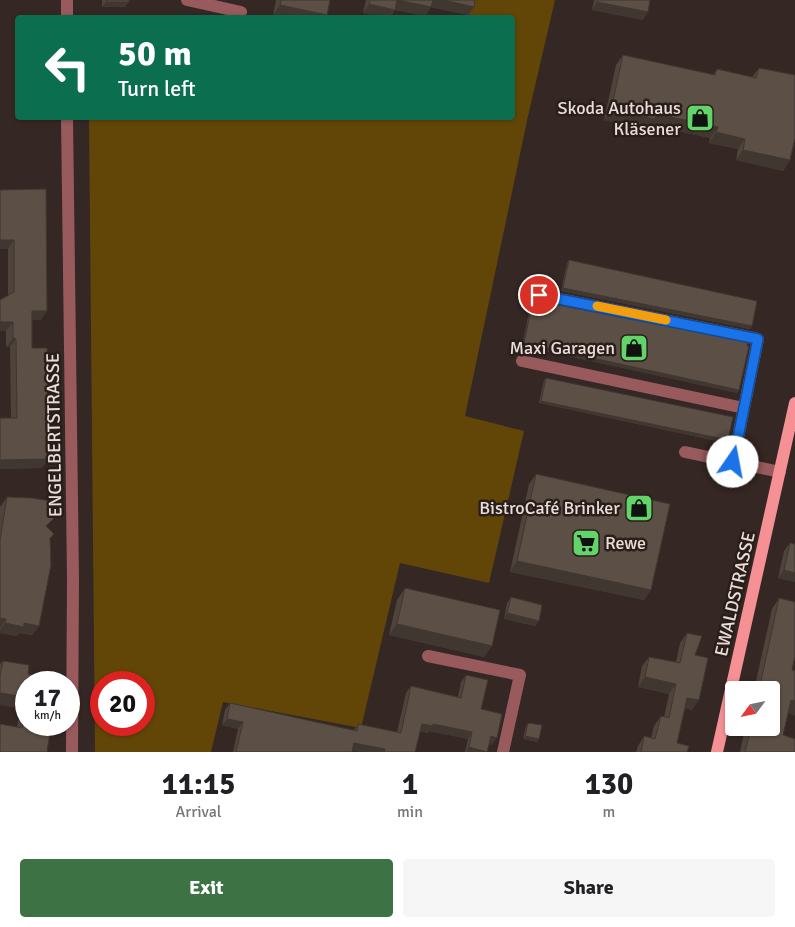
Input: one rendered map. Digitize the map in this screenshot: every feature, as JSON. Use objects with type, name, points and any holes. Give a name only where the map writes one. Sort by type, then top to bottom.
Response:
[{"type":"main road","name":"EWALDSTRASSE","points":[[717,752],[795,403]]},
{"type":"street","points":[[67,0],[67,15]]},
{"type":"street","points":[[187,0],[242,12]]},
{"type":"street","name":"ENGELBERTSTRASSE","points":[[68,120],[73,578],[72,752]]},
{"type":"street","points":[[539,295],[758,339],[733,462]]},
{"type":"street","points":[[522,360],[744,408]]},
{"type":"street","points":[[685,452],[780,472]]},
{"type":"street","points":[[428,656],[520,675],[503,752]]},
{"type":"shaded area","points":[[471,0],[555,0],[528,116],[465,416],[524,431],[489,583],[400,563],[361,728],[223,702],[211,752],[95,752],[95,736],[155,736],[155,671],[94,671],[89,120],[515,120],[515,15],[468,15]]},
{"type":"building","points":[[106,0],[129,0],[129,2],[106,2]]},
{"type":"building","points":[[281,0],[330,0],[327,15],[280,5]]},
{"type":"building","points":[[370,0],[397,0],[395,10],[369,4]]},
{"type":"building","points":[[397,0],[433,0],[431,7]]},
{"type":"building","points":[[443,0],[475,0],[474,7]]},
{"type":"building","points":[[598,0],[650,0],[648,12],[597,2]]},
{"type":"building","name":"Skoda Autohaus Kläsener","points":[[623,55],[715,75],[717,69],[756,78],[759,68],[795,75],[795,138],[790,160],[743,150],[745,139],[716,132],[718,127],[656,114],[655,119],[611,110]]},
{"type":"building","points":[[46,189],[47,311],[32,311],[32,348],[47,348],[49,459],[0,460],[0,418],[17,418],[16,339],[13,338],[13,322],[0,322],[0,300],[14,292],[14,240],[0,240],[0,190]]},
{"type":"building","points":[[569,260],[757,301],[752,326],[563,288]]},
{"type":"building","points":[[533,300],[748,342],[747,346],[749,346],[739,390],[524,343]]},
{"type":"building","points":[[546,378],[733,417],[728,440],[541,401]]},
{"type":"building","name":"Rewe","points":[[536,474],[670,504],[651,590],[517,561]]},
{"type":"building","points":[[7,497],[50,501],[50,514],[54,518],[46,526],[54,534],[50,538],[51,565],[39,626],[24,623],[24,627],[5,623],[6,619],[0,618],[0,540]]},
{"type":"building","points":[[790,543],[795,544],[795,573],[784,570]]},
{"type":"building","points":[[405,588],[500,610],[492,646],[397,624]]},
{"type":"building","points":[[511,597],[542,605],[539,621],[507,613]]},
{"type":"building","points":[[779,598],[795,602],[795,656],[792,670],[795,671],[795,701],[791,700],[783,735],[795,739],[795,752],[745,752],[749,736],[780,736],[780,681],[761,681]]},
{"type":"building","points":[[687,633],[702,636],[695,655],[708,658],[699,700],[687,698],[677,743],[689,746],[687,752],[641,752],[644,736],[655,739],[661,716],[669,718],[676,684],[645,677],[649,657],[680,663]]},
{"type":"building","points":[[3,661],[29,665],[28,671],[15,671],[15,695],[0,693],[0,676]]},
{"type":"building","points":[[466,675],[488,680],[481,709],[502,714],[497,738],[491,736],[487,752],[469,747],[472,732],[433,724],[433,726],[422,724],[415,752],[384,752],[385,749],[354,743],[352,752],[236,752],[243,722],[227,719],[230,703],[357,731],[358,724],[401,733],[411,686],[461,698]]},
{"type":"building","points":[[528,723],[542,725],[539,739],[525,736]]},
{"type":"building","points":[[0,724],[15,727],[15,736],[49,736],[47,752],[0,752]]},
{"type":"slow traffic","points":[[597,306],[666,320]]},
{"type":"place","name":"Skoda Autohaus Kläsener","points":[[700,118]]},
{"type":"place","name":"Maxi Garagen","points":[[634,348]]},
{"type":"place","name":"BistroCafé Brinker","points":[[639,508]]},
{"type":"place","name":"Rewe","points":[[586,543]]},
{"type":"route","points":[[539,295],[758,339],[733,462]]}]
